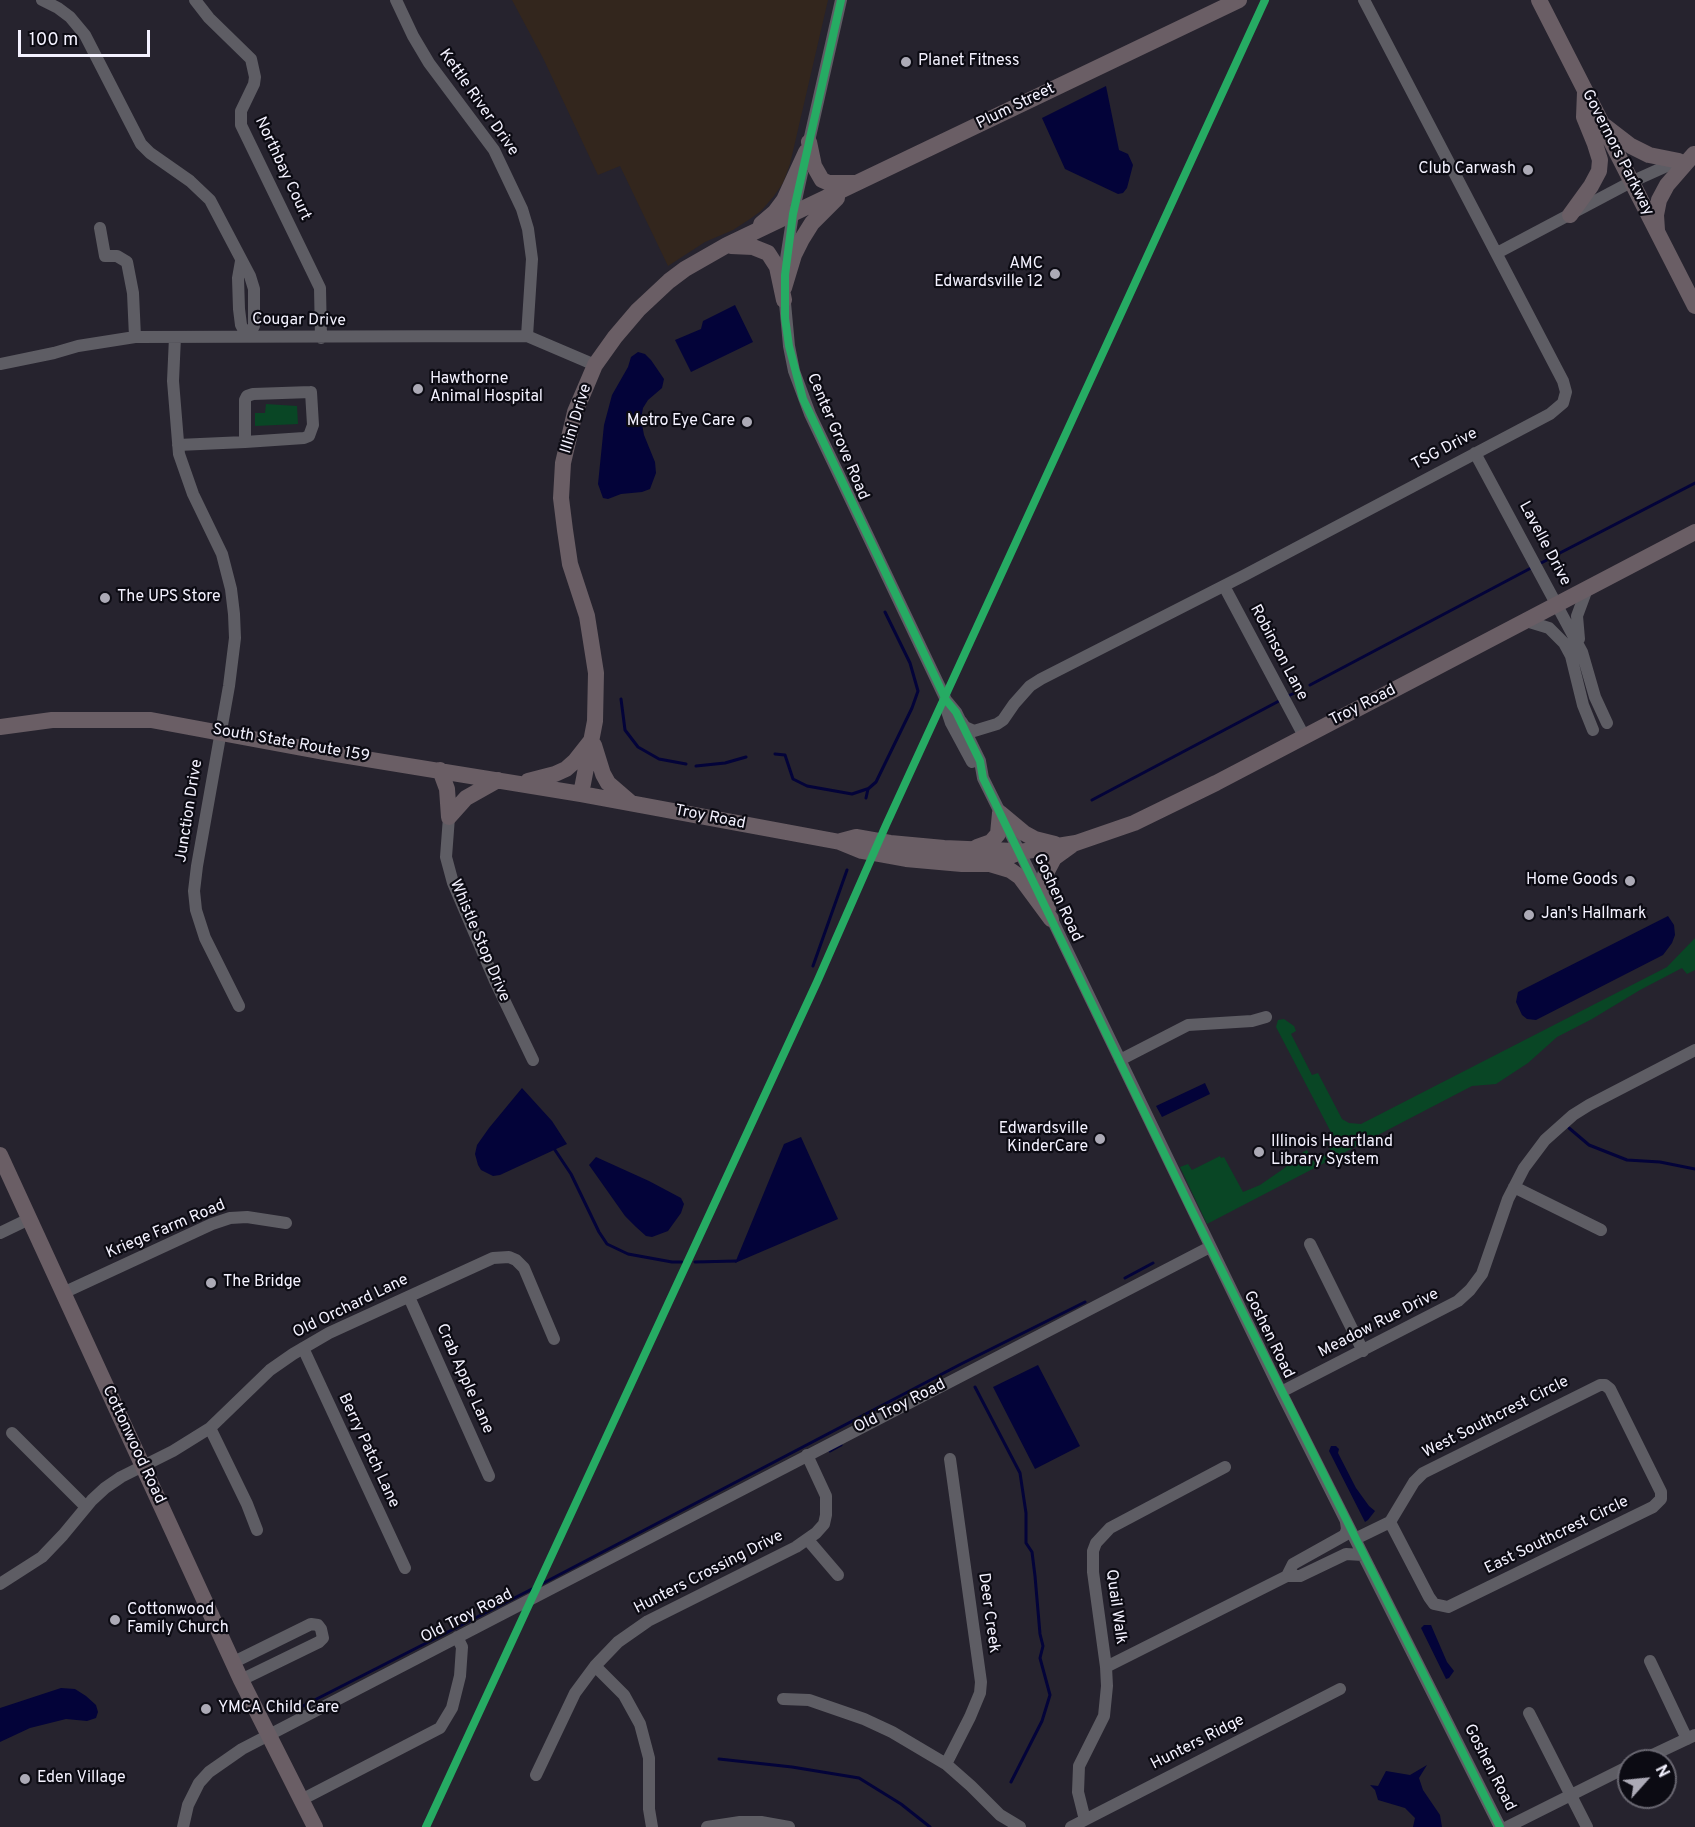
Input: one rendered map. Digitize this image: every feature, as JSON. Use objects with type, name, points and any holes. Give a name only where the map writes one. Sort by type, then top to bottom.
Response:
[{"type":"main road","name":"Plum Street","points":[[793,214],[1239,0]]},
{"type":"main road","name":"Governors Parkway","points":[[1539,0],[1695,306]]},
{"type":"main road","points":[[1570,215],[1599,171],[1600,160],[1584,117],[1585,92]]},
{"type":"main road","points":[[1600,121],[1630,146],[1649,155],[1689,156]]},
{"type":"main road","points":[[807,147],[822,180],[829,183],[853,185]]},
{"type":"main road","points":[[727,245],[749,233],[775,212],[792,184],[807,147]]},
{"type":"main road","points":[[1658,234],[1656,215],[1659,200],[1667,185],[1689,156]]},
{"type":"main road","points":[[784,294],[794,255],[812,223],[853,185]]},
{"type":"main road","name":"Illini Drive","points":[[581,794],[592,738],[596,696],[594,651],[587,616],[570,564],[561,498],[563,464],[575,412],[595,365],[615,337],[638,310],[669,281],[727,245],[793,214]]},
{"type":"main road","points":[[727,245],[753,247],[768,253],[777,267],[784,294]]},
{"type":"main road","name":"Troy Road","points":[[581,794],[840,842],[862,851],[906,859],[990,864],[1020,852],[1068,844],[1134,823],[1695,532]]},
{"type":"main road","name":"South State Route 159","points":[[0,727],[39,721],[152,720],[329,753],[581,794]]},
{"type":"main road","points":[[519,783],[540,779],[566,769],[592,738]]},
{"type":"main road","points":[[592,738],[608,783],[632,803]]},
{"type":"main road","name":"Whistle Stop Drive","points":[[440,770],[447,789],[449,817]]},
{"type":"main road","points":[[449,817],[466,798],[498,780]]},
{"type":"main road","points":[[1000,813],[1035,839],[1068,844],[1067,848],[1054,858],[1043,882],[1050,916]]},
{"type":"main road","points":[[972,849],[995,839],[999,829],[1000,813]]},
{"type":"main road","name":"Troy Road","points":[[840,842],[856,837],[890,843],[1020,852]]},
{"type":"main road","points":[[990,864],[1010,870],[1020,877],[1050,916]]},
{"type":"main road","name":"Cottonwood Road","points":[[0,1155],[267,1735]]},
{"type":"main road","points":[[267,1735],[315,1827]]},
{"type":"street","points":[[42,0],[64,12],[85,35],[141,144],[150,153],[190,180],[210,201],[241,261],[238,278],[239,309],[241,325],[248,336]]},
{"type":"street","name":"Northbay Court","points":[[195,0],[208,18],[251,59],[255,69],[254,84],[241,111],[241,125],[320,288],[321,338]]},
{"type":"street","name":"Kettle River Drive","points":[[396,0],[429,63],[494,150],[522,209],[528,229],[532,266],[527,336]]},
{"type":"street","name":"Center Grove Road","points":[[840,0],[787,247],[784,294],[789,346],[803,399],[946,700],[956,712],[980,761],[983,778]]},
{"type":"street","name":"TSG Drive","points":[[956,712],[965,727],[974,731],[997,724],[1003,720],[1029,686],[1555,411],[1566,398],[1563,381],[1364,0]]},
{"type":"street","points":[[1497,253],[1631,182],[1689,156]]},
{"type":"street","points":[[100,228],[105,256],[117,256],[127,262],[133,293],[135,337]]},
{"type":"street","name":"Cougar Drive","points":[[0,364],[78,346],[135,337],[527,336],[595,365]]},
{"type":"street","name":"Junction Drive","points":[[175,337],[173,381],[178,445],[184,472],[222,554],[231,589],[235,638],[194,891],[196,910],[206,938],[239,1006]]},
{"type":"street","points":[[178,445],[304,438],[309,436],[313,425],[311,392],[253,393],[247,396],[244,441]]},
{"type":"street","name":"Lavelle Drive","points":[[1475,453],[1582,652]]},
{"type":"street","name":"Robinson Lane","points":[[1224,586],[1304,736]]},
{"type":"street","name":"Lavelle Drive","points":[[1587,589],[1577,616],[1582,652],[1595,697],[1607,723]]},
{"type":"street","points":[[1526,621],[1549,628],[1564,643],[1571,656],[1583,705],[1593,730]]},
{"type":"street","name":"Center Grove Road","points":[[946,700],[946,710],[955,731],[983,778],[1020,852]]},
{"type":"street","name":"Whistle Stop Drive","points":[[449,817],[446,857],[453,883],[495,981],[533,1060]]},
{"type":"street","name":"Goshen Road","points":[[1020,852],[1209,1246],[1500,1827]]},
{"type":"street","points":[[1120,1060],[1188,1025],[1252,1021],[1266,1017]]},
{"type":"street","name":"Meadow Rue Drive","points":[[1281,1392],[1446,1309],[1470,1290],[1482,1274],[1502,1213],[1514,1186],[1535,1152],[1554,1131],[1573,1115],[1597,1100],[1695,1050]]},
{"type":"street","points":[[1514,1186],[1600,1230]]},
{"type":"street","name":"Kriege Farm Road","points":[[63,1293],[212,1224],[230,1218],[247,1217],[286,1223]]},
{"type":"street","points":[[0,1233],[29,1219]]},
{"type":"street","points":[[1310,1244],[1364,1351]]},
{"type":"street","name":"Old Troy Road","points":[[183,1827],[190,1799],[204,1778],[225,1760],[267,1735],[1209,1246]]},
{"type":"street","name":"Old Orchard Lane","points":[[2,1579],[42,1557],[105,1488],[210,1428],[270,1370],[303,1348],[329,1333],[493,1258],[509,1257],[524,1268],[554,1339]]},
{"type":"street","name":"Crab Apple Lane","points":[[409,1297],[489,1476]]},
{"type":"street","name":"Berry Patch Lane","points":[[303,1348],[405,1568]]},
{"type":"street","name":"West Southcrest Circle","points":[[1390,1522],[1414,1482],[1423,1473],[1598,1386],[1607,1387]]},
{"type":"street","name":"East Southcrest Circle","points":[[1390,1522],[1429,1597],[1434,1604],[1448,1607],[1653,1507],[1661,1499],[1661,1492],[1607,1387]]},
{"type":"street","points":[[210,1428],[257,1530]]},
{"type":"street","points":[[12,1433],[86,1507]]},
{"type":"street","name":"Hunters Crossing Drive","points":[[536,1775],[568,1704],[595,1666],[618,1642],[648,1621],[808,1540],[824,1524],[826,1496],[807,1455]]},
{"type":"street","name":"Deer Creek","points":[[946,1764],[970,1717],[980,1693],[981,1682],[950,1459]]},
{"type":"street","name":"Quail Walk","points":[[1085,1820],[1077,1779],[1082,1760],[1104,1716],[1107,1686],[1093,1572],[1093,1551],[1096,1543],[1110,1528],[1225,1467]]},
{"type":"street","points":[[1287,1576],[1293,1564],[1345,1535],[1346,1521]]},
{"type":"street","points":[[1355,1539],[1390,1522]]},
{"type":"street","points":[[808,1540],[838,1575]]},
{"type":"street","points":[[1106,1666],[1287,1576],[1300,1576],[1346,1554],[1363,1555]]},
{"type":"street","points":[[234,1662],[311,1624],[318,1625],[321,1629],[322,1638],[319,1642],[241,1680]]},
{"type":"street","points":[[301,1800],[441,1728],[452,1708],[460,1676],[462,1647],[457,1637]]},
{"type":"street","points":[[1650,1661],[1691,1737],[1666,1749]]},
{"type":"street","points":[[595,1666],[624,1695],[640,1724],[650,1758],[649,1809],[652,1827]]},
{"type":"street","name":"Hunters Ridge","points":[[1071,1827],[1340,1689]]},
{"type":"street","points":[[783,1699],[809,1700],[864,1719],[916,1745],[946,1764],[1000,1815],[1020,1827]]},
{"type":"street","points":[[1529,1713],[1587,1827]]},
{"type":"street","points":[[1508,1827],[1617,1772]]},
{"type":"street","points":[[707,1827],[740,1822],[761,1822],[789,1827]]},
{"type":"shaded area","points":[[512,0],[828,0],[790,164],[783,183],[774,196],[761,211],[750,219],[733,230],[705,242],[668,266],[620,166],[598,175],[543,58]]},
{"type":"shaded area","points":[[1106,86],[1119,150],[1128,154],[1133,165],[1127,188],[1123,193],[1118,194],[1065,169],[1042,118]]},
{"type":"shaded area","points":[[735,305],[753,342],[691,372],[675,340],[701,329],[703,321]]},
{"type":"shaded area","points":[[638,352],[645,354],[651,360],[664,379],[662,388],[648,400],[643,408],[641,419],[644,435],[655,462],[656,473],[650,489],[621,494],[608,499],[603,498],[598,484],[604,425],[612,395],[631,357]]},
{"type":"shaded area","points":[[1668,916],[1674,925],[1675,935],[1663,955],[1536,1020],[1527,1019],[1522,1015],[1516,1002],[1518,992]]},
{"type":"shaded area","points":[[1205,1083],[1210,1094],[1162,1117],[1156,1106]]},
{"type":"shaded area","points":[[522,1088],[552,1121],[567,1144],[500,1175],[493,1176],[481,1170],[478,1165],[475,1154],[477,1145]]},
{"type":"shaded area","points":[[801,1137],[838,1219],[735,1263],[784,1144]]},
{"type":"shaded area","points":[[596,1157],[681,1198],[684,1204],[681,1213],[668,1231],[652,1237],[646,1236],[625,1216],[589,1165]]},
{"type":"shaded area","points":[[1038,1365],[1080,1446],[1035,1469],[993,1387]]},
{"type":"shaded area","points":[[1331,1446],[1339,1449],[1338,1453],[1356,1488],[1375,1511],[1365,1522],[1329,1451]]},
{"type":"shaded area","points":[[1424,1625],[1431,1625],[1447,1662],[1454,1671],[1449,1678],[1446,1679],[1421,1628]]},
{"type":"shaded area","points":[[61,1688],[75,1689],[86,1696],[96,1705],[98,1712],[96,1718],[87,1721],[66,1719],[30,1728],[0,1742],[0,1708]]},
{"type":"shaded area","points":[[1427,1765],[1419,1778],[1423,1790],[1440,1815],[1442,1827],[1413,1827],[1415,1818],[1405,1808],[1378,1800],[1375,1790],[1370,1785],[1378,1786],[1386,1771],[1410,1775]]},
{"type":"green space","points":[[266,404],[297,406],[298,424],[255,426],[255,413],[265,413]]},
{"type":"green space","points":[[1695,938],[1695,970],[1687,974],[1682,968],[1557,1037],[1528,1063],[1496,1084],[1472,1086],[1207,1224],[1180,1167],[1188,1164],[1192,1170],[1220,1156],[1224,1157],[1243,1192],[1260,1185],[1286,1167],[1285,1162],[1307,1150],[1313,1161],[1331,1152],[1326,1142],[1334,1138],[1276,1027],[1278,1020],[1284,1019],[1294,1026],[1296,1031],[1291,1034],[1312,1075],[1318,1073],[1342,1119],[1349,1123],[1361,1124],[1667,967]]},
{"type":"waterway","points":[[1556,555],[1695,483]]},
{"type":"waterway","points":[[1541,563],[1547,560]]},
{"type":"waterway","points":[[1310,685],[1531,568]]},
{"type":"waterway","points":[[866,798],[868,789],[876,782],[918,691],[910,663],[885,612]]},
{"type":"waterway","points":[[1288,696],[1301,690]]},
{"type":"waterway","points":[[621,699],[625,730],[638,747],[659,759],[686,764]]},
{"type":"waterway","points":[[1092,800],[1279,701]]},
{"type":"waterway","points":[[775,754],[785,755],[793,779],[807,786],[852,794],[867,789]]},
{"type":"waterway","points":[[696,766],[725,763],[746,757]]},
{"type":"waterway","points":[[813,966],[847,870]]},
{"type":"waterway","points":[[1569,1128],[1589,1145],[1627,1160],[1660,1162],[1695,1169]]},
{"type":"waterway","points":[[555,1150],[571,1174],[607,1244],[628,1254],[682,1262]]},
{"type":"waterway","points":[[695,1262],[736,1261]]},
{"type":"waterway","points":[[1125,1278],[1153,1263]]},
{"type":"waterway","points":[[297,1709],[532,1589],[961,1364],[1085,1302]]},
{"type":"waterway","points":[[975,1387],[1020,1473],[1026,1513],[1026,1543],[1032,1552],[1043,1646],[1040,1658],[1050,1695],[1042,1721],[1011,1782]]},
{"type":"waterway","points":[[830,1451],[841,1445]]},
{"type":"waterway","points":[[719,1759],[792,1767],[859,1778],[901,1804],[930,1827]]},
{"type":"cycle path","points":[[841,0],[793,214],[785,275],[785,318],[789,346],[803,399],[946,700],[956,712],[980,761],[983,778],[1191,1209],[1500,1827]]},
{"type":"cycle path","points":[[426,1827],[817,982],[886,825],[1265,0]]},
{"type":"place","name":"Planet Fitness","points":[[906,62]]},
{"type":"place","name":"Club Carwash","points":[[1528,170]]},
{"type":"place","name":"AMC Edwardsville 12","points":[[1055,274]]},
{"type":"place","name":"Hawthorne Animal Hospital","points":[[418,389]]},
{"type":"place","name":"Metro Eye Care","points":[[747,422]]},
{"type":"place","name":"The UPS Store","points":[[105,598]]},
{"type":"place","name":"Home Goods","points":[[1630,881]]},
{"type":"place","name":"Jan's Hallmark","points":[[1529,915]]},
{"type":"place","name":"Edwardsville KinderCare","points":[[1100,1139]]},
{"type":"place","name":"Illinois Heartland Library System","points":[[1259,1152]]},
{"type":"place","name":"The Bridge","points":[[211,1283]]},
{"type":"place","name":"Cottonwood Family Church","points":[[115,1620]]},
{"type":"place","name":"YMCA Child Care","points":[[206,1709]]},
{"type":"place","name":"Eden Village","points":[[25,1779]]}]
